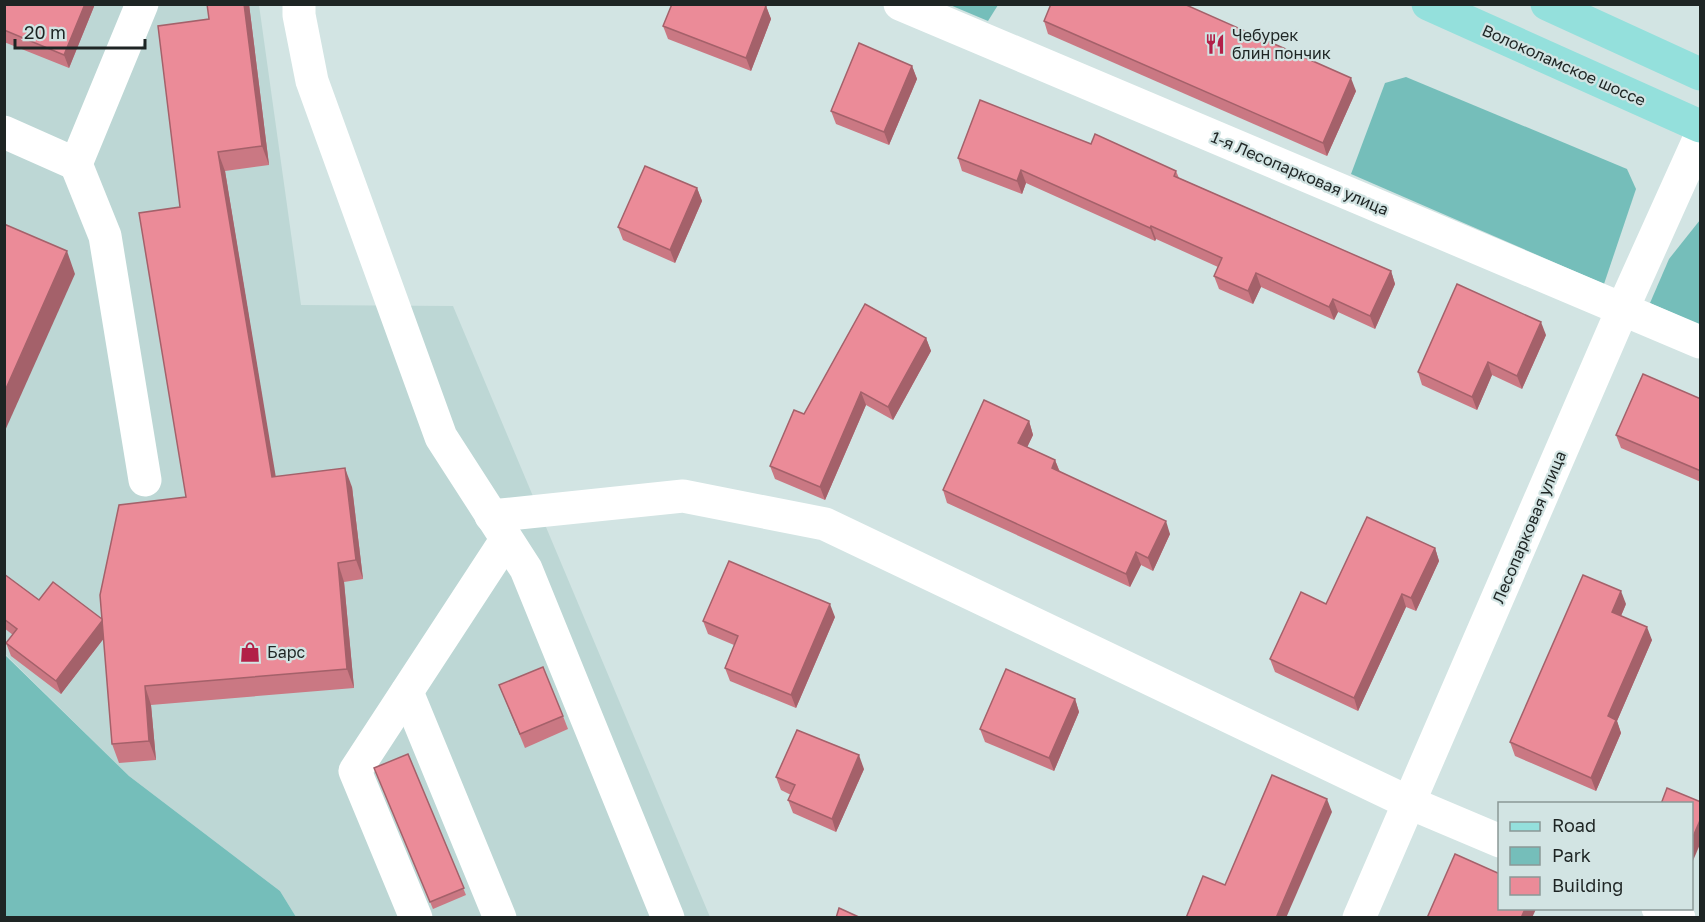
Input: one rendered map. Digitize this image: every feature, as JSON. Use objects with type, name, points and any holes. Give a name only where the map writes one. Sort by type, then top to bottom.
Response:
[{"type":"main road","name":"Волоколамское шоссе","points":[[1428,4],[1701,126]]},
{"type":"main road","points":[[1547,4],[1701,74]]},
{"type":"street","points":[[76,164],[142,4]]},
{"type":"street","points":[[299,4],[299,15],[312,81],[441,437],[526,569],[657,914]]},
{"type":"street","name":"1-я Лесопарковая улица","points":[[900,4],[1701,342]]},
{"type":"street","points":[[4,132],[76,164],[105,236],[145,480]]},
{"type":"street","name":"Лесопарковая улица","points":[[1359,918],[1623,308],[1701,137]]},
{"type":"street","points":[[499,528],[683,496],[825,524],[1410,803],[1498,840]]},
{"type":"street","points":[[416,918],[355,771],[407,692],[499,528]]},
{"type":"street","points":[[407,692],[500,918]]},
{"type":"street","points":[[1660,910],[1679,918]]},
{"type":"shaded area","points":[[4,5],[259,5],[301,305],[453,306],[710,917],[296,917],[280,891],[129,776],[5,654]]},
{"type":"green space","points":[[950,5],[998,5],[988,21]]},
{"type":"green space","points":[[1406,77],[1627,169],[1636,189],[1604,284],[1351,174],[1385,83]]},
{"type":"green space","points":[[1700,220],[1700,325],[1650,303],[1669,259]]},
{"type":"green space","points":[[4,654],[129,776],[280,891],[296,917],[5,917]]},
{"type":"building","points":[[6,4],[85,4],[64,55],[4,30]]},
{"type":"building","points":[[207,4],[244,4],[262,146],[218,152],[272,477],[345,468],[356,560],[338,563],[347,669],[145,686],[149,741],[112,744],[100,595],[119,505],[186,497],[139,213],[180,207],[158,26],[209,19]]},
{"type":"building","points":[[672,4],[762,4],[766,6],[746,58],[663,26]]},
{"type":"building","points":[[1051,4],[1184,4],[1351,78],[1323,143],[1044,21]]},
{"type":"building","points":[[859,43],[912,66],[884,132],[831,111]]},
{"type":"building","points":[[980,100],[1091,144],[1095,134],[1176,171],[1174,176],[1391,271],[1370,316],[1333,299],[1329,307],[1256,273],[1248,291],[1214,276],[1222,258],[1021,170],[1017,181],[958,158]]},
{"type":"building","points":[[645,166],[697,188],[670,250],[618,227]]},
{"type":"building","points":[[4,224],[67,251],[4,393]]},
{"type":"building","points":[[1457,284],[1541,322],[1517,376],[1488,362],[1472,397],[1418,372]]},
{"type":"building","points":[[865,304],[926,338],[888,407],[861,392],[820,487],[770,466],[794,410],[804,414]]},
{"type":"building","points":[[1643,374],[1701,399],[1701,471],[1616,435]]},
{"type":"building","points":[[984,400],[1029,421],[1018,443],[1055,460],[1052,468],[1166,521],[1148,558],[1136,552],[1126,574],[943,490]]},
{"type":"building","points":[[1367,517],[1435,548],[1411,598],[1402,594],[1354,698],[1270,659],[1301,592],[1326,604]]},
{"type":"building","points":[[729,561],[830,604],[791,695],[725,668],[738,636],[703,621]]},
{"type":"building","points":[[4,574],[39,600],[53,582],[102,619],[56,681],[6,643],[17,629],[4,619]]},
{"type":"building","points":[[1583,575],[1621,591],[1612,612],[1647,627],[1608,716],[1616,720],[1591,778],[1510,742]]},
{"type":"building","points":[[543,667],[563,716],[520,734],[499,685]]},
{"type":"building","points":[[1006,669],[1075,699],[1049,758],[980,729]]},
{"type":"building","points":[[797,730],[859,755],[832,819],[788,800],[795,785],[776,777]]},
{"type":"building","points":[[408,754],[464,888],[430,902],[374,768]]},
{"type":"building","points":[[1272,775],[1327,799],[1276,918],[1186,918],[1203,876],[1225,885]]},
{"type":"building","points":[[1667,788],[1701,802],[1701,818],[1693,837],[1693,802],[1662,802]]},
{"type":"building","points":[[1455,854],[1498,873],[1498,910],[1525,910],[1521,918],[1427,918]]},
{"type":"building","points":[[839,908],[861,918],[836,918]]},
{"type":"place","name":"Чебурек блин пончик","points":[[1215,44]]},
{"type":"place","name":"Барс","points":[[250,652]]}]
